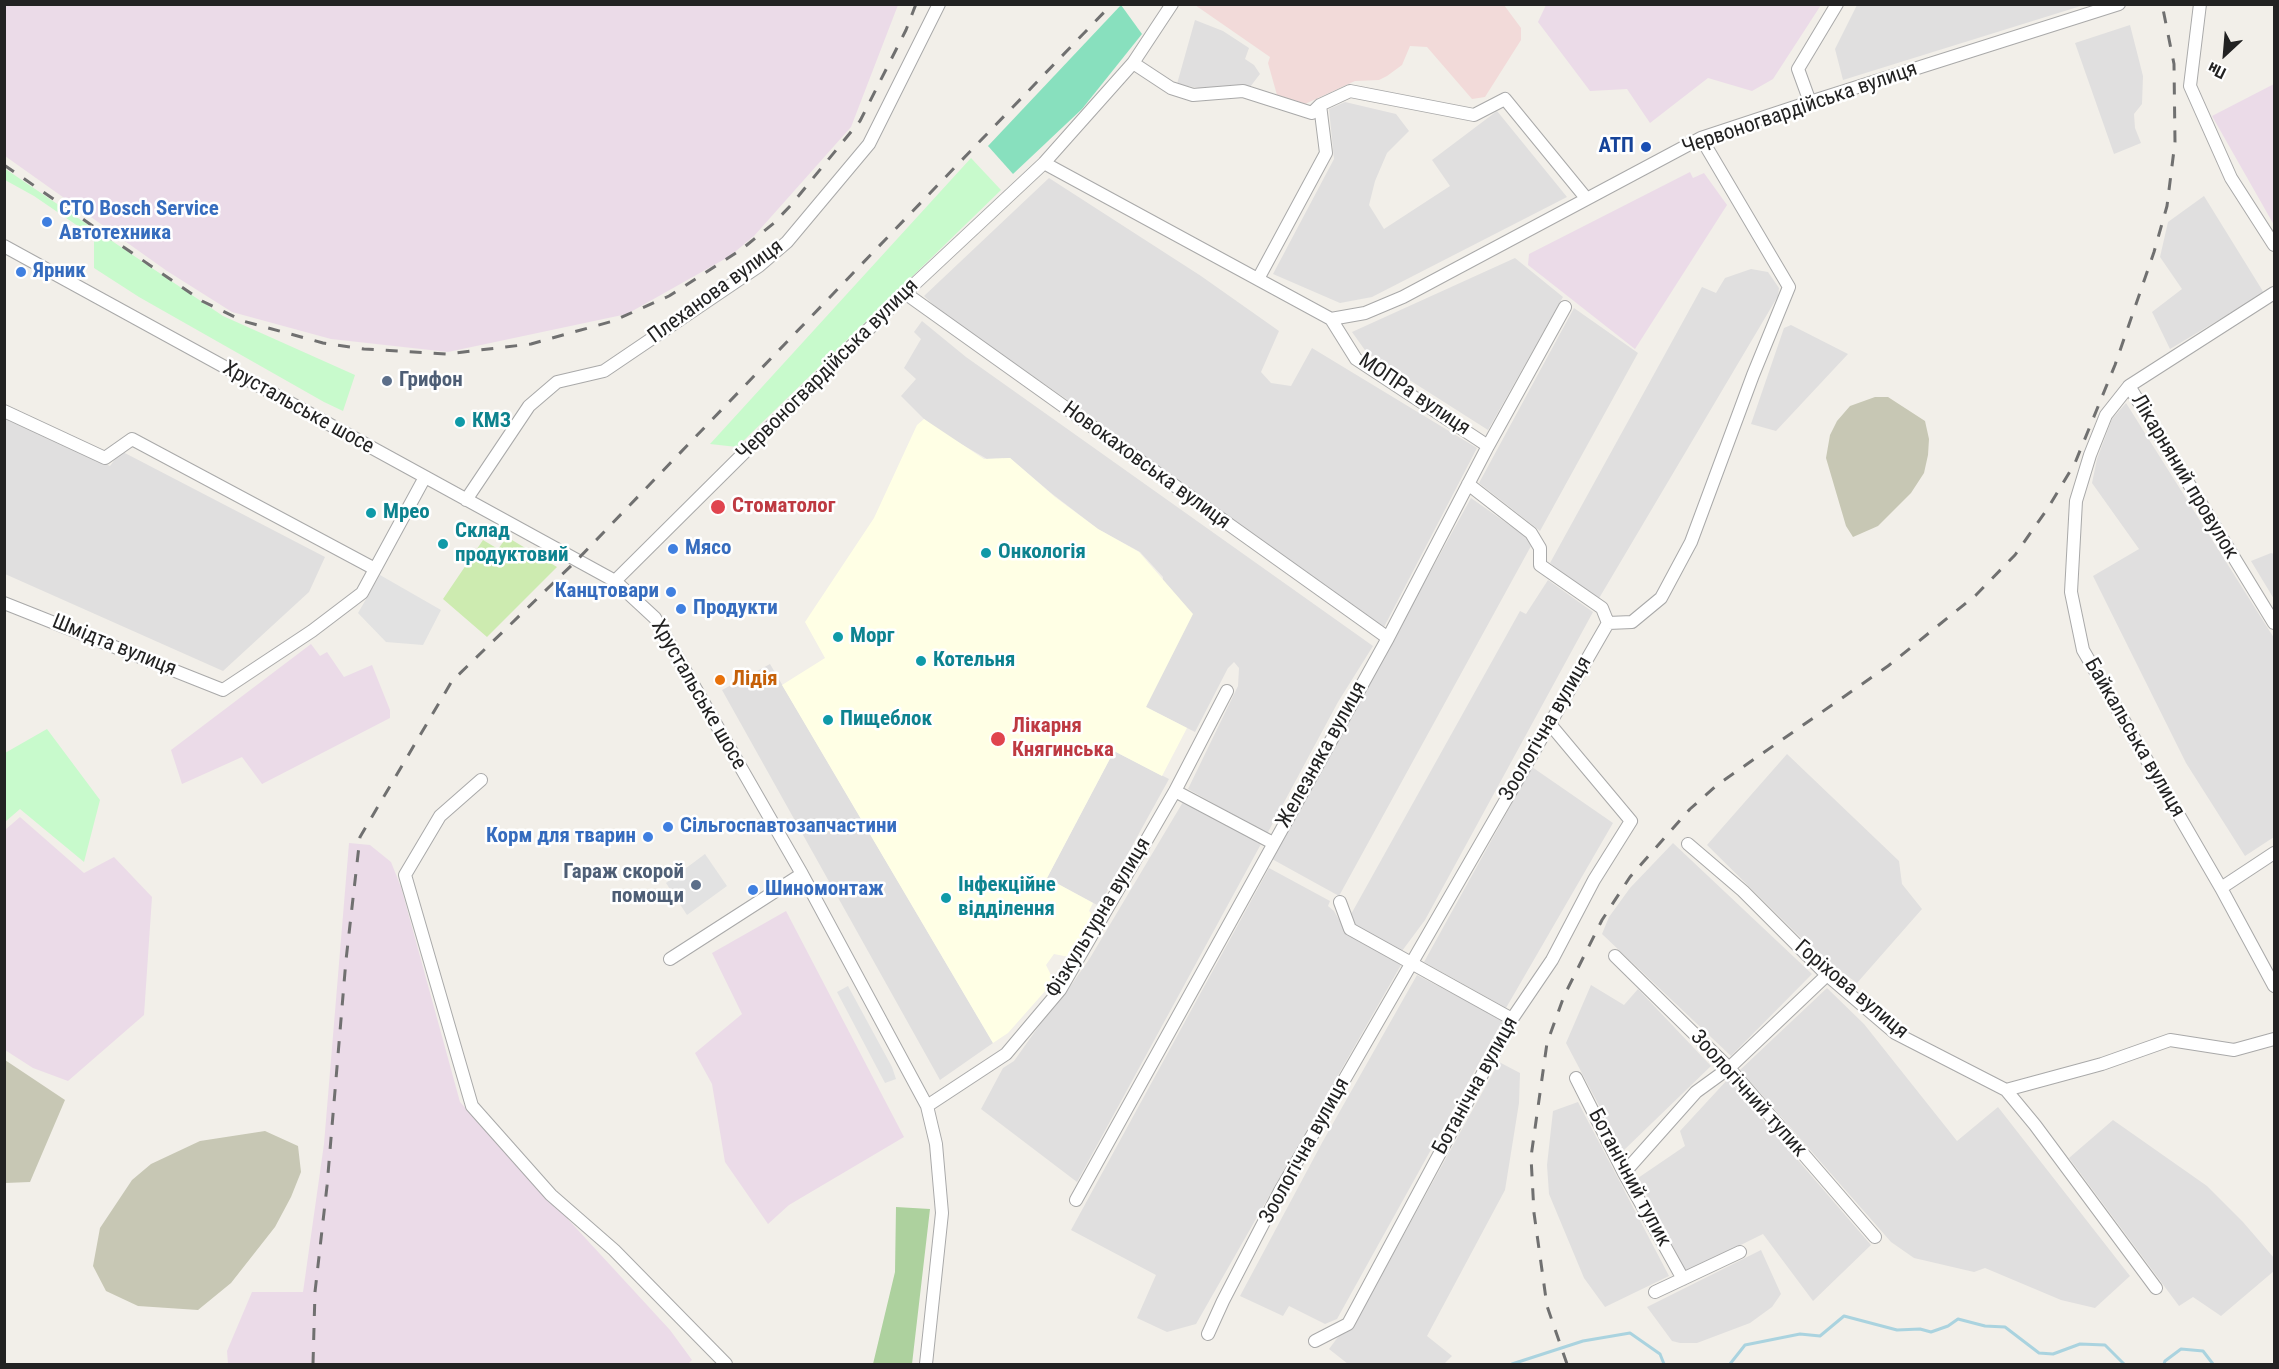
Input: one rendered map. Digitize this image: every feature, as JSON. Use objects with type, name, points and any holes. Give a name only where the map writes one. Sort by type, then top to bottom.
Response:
[{"type":"street","name":"Плеханова вулиця","points":[[466,500],[529,406],[557,382],[604,371],[759,266],[787,242],[870,144],[939,4]]},
{"type":"street","name":"Червоногвардійська вулиця","points":[[615,582],[905,293],[1044,163],[1133,63],[1172,4]]},
{"type":"street","points":[[1810,102],[1798,69],[1837,4]]},
{"type":"street","name":"Червоногвардійська вулиця","points":[[1331,318],[1365,313],[1403,297],[1701,138],[2119,4]]},
{"type":"street","points":[[2200,4],[2190,86],[2231,178],[2274,245]]},
{"type":"street","points":[[1133,63],[1171,87],[1193,95],[1242,91],[1312,113],[1320,105],[1350,91],[1474,114],[1505,99],[1586,198]]},
{"type":"street","points":[[1258,279],[1326,153],[1320,105]]},
{"type":"street","points":[[1468,484],[1531,533],[1540,548],[1540,565],[1602,608],[1608,623],[1632,622],[1661,598],[1691,542],[1789,287],[1701,138]]},
{"type":"street","points":[[1044,163],[1331,318]]},
{"type":"street","name":"Хрустальське шосе","points":[[4,246],[615,582],[655,618],[802,874],[927,1106],[936,1144],[942,1213],[926,1365]]},
{"type":"street","name":"Новокаховська вулиця","points":[[905,293],[1388,638]]},
{"type":"street","name":"Лікарняний провулок","points":[[2274,293],[2129,386],[2274,623]]},
{"type":"street","name":"Железняка вулиця","points":[[1076,1200],[1388,638],[1488,446],[1565,307]]},
{"type":"street","name":"МОПРа вулиця","points":[[1331,318],[1356,359],[1488,446]]},
{"type":"street","name":"Байкальська вулиця","points":[[2129,386],[2106,415],[2076,501],[2071,592],[2083,650],[2221,888],[2274,986]]},
{"type":"street","points":[[4,411],[105,458],[132,439],[375,569],[425,477]]},
{"type":"street","name":"Шмідта вулиця","points":[[4,603],[223,690],[312,631],[362,593],[375,569]]},
{"type":"street","name":"Зоологічна вулиця","points":[[1208,1334],[1280,1191],[1608,623]]},
{"type":"street","name":"Фізкультурна вулиця","points":[[927,1106],[1006,1054],[1060,990],[1175,791],[1227,691]]},
{"type":"street","name":"Ботанічна вулиця","points":[[1315,1341],[1348,1324],[1512,1019],[1552,960],[1594,880],[1631,822],[1549,723]]},
{"type":"street","points":[[481,780],[440,816],[405,875],[472,1106],[551,1195],[614,1250],[726,1365]]},
{"type":"street","points":[[1175,791],[1273,843]]},
{"type":"street","name":"Горіхова вулиця","points":[[1688,844],[1743,891],[1827,975],[1895,1033],[2006,1090],[2035,1125],[2156,1288]]},
{"type":"street","points":[[2221,888],[2274,854]]},
{"type":"street","points":[[670,959],[802,874]]},
{"type":"street","points":[[1340,902],[1350,929],[1512,1019]]},
{"type":"street","name":"Зоологічний тупик","points":[[1615,957],[1730,1068],[1875,1237]]},
{"type":"street","points":[[1624,1173],[1696,1092],[1730,1068],[1827,975]]},
{"type":"street","points":[[2006,1090],[2102,1064],[2170,1040],[2234,1050],[2274,1040]]},
{"type":"street","name":"Ботанічний тупик","points":[[1576,1077],[1624,1173],[1683,1279]]},
{"type":"street","points":[[1655,1292],[1740,1252]]},
{"type":"shaded area","points":[[5,4],[898,5],[851,127],[754,236],[730,256],[627,314],[448,352],[331,339],[232,312],[167,271],[5,156]]},
{"type":"shaded area","points":[[1546,4],[1821,5],[1773,79],[1752,91],[1708,78],[1650,123],[1627,89],[1590,91],[1538,22]]},
{"type":"shaded area","points":[[1857,4],[2084,5],[1843,80],[1835,49]]},
{"type":"shaded area","points":[[1195,5],[1504,5],[1521,28],[1521,40],[1485,97],[1472,99],[1427,47],[1410,46],[1402,65],[1387,76],[1379,80],[1355,81],[1305,104],[1277,95],[1268,63],[1270,57]]},
{"type":"shaded area","points":[[1195,20],[1223,31],[1249,48],[1245,59],[1254,65],[1260,74],[1250,87],[1198,88],[1177,84]]},
{"type":"shaded area","points":[[2130,25],[2143,76],[2142,104],[2134,114],[2135,128],[2141,143],[2114,154],[2075,43]]},
{"type":"shaded area","points":[[2274,84],[2274,225],[2212,116]]},
{"type":"shaded area","points":[[1345,102],[1396,114],[1409,131],[1387,153],[1375,181],[1369,205],[1384,229],[1450,186],[1432,160],[1497,111],[1567,197],[1372,297],[1340,303],[1273,274],[1334,159],[1329,109]]},
{"type":"shaded area","points":[[1690,172],[1693,178],[1704,173],[1727,205],[1635,349],[1528,265],[1529,254]]},
{"type":"shaded area","points":[[1049,178],[1201,276],[1279,331],[1261,372],[1271,383],[1291,386],[1312,348],[1477,448],[1383,629],[1314,577],[1201,499],[1085,412],[943,314],[924,296]]},
{"type":"shaded area","points":[[2204,196],[2264,293],[2170,349],[2152,312],[2182,289],[2160,257],[2168,222]]},
{"type":"shaded area","points":[[1515,258],[1563,297],[1488,430],[1367,353],[1352,332]]},
{"type":"shaded area","points":[[1751,269],[1768,272],[1779,288],[1778,296],[1598,600],[1550,563],[1702,287],[1716,293],[1725,278]]},
{"type":"shaded area","points":[[1574,308],[1638,353],[1540,531],[1479,483]]},
{"type":"shaded area","points":[[922,321],[966,357],[1373,646],[1338,702],[1267,834],[1188,789],[1238,686],[1239,668],[1234,662],[1228,668],[1195,732],[1146,707],[1163,577],[1140,552],[1098,529],[1010,458],[987,459],[942,433],[901,396],[916,379],[904,368],[921,339],[914,332]]},
{"type":"shaded area","points":[[1791,325],[1848,354],[1776,431],[1751,424],[1784,328]]},
{"type":"shaded area","points":[[1875,397],[1888,397],[1925,421],[1929,439],[1928,455],[1924,473],[1911,493],[1878,526],[1853,537],[1846,526],[1826,458],[1830,435],[1837,421],[1850,406]]},
{"type":"shaded area","points":[[2126,403],[2274,638],[2274,837],[2245,856],[2186,763],[2093,576],[2139,549],[2092,483],[2097,459],[2112,419]]},
{"type":"shaded area","points":[[4,416],[110,466],[121,451],[325,557],[309,592],[223,671],[5,574]]},
{"type":"shaded area","name":"Лікарня Княгинська","points":[[924,419],[984,459],[1010,458],[1055,497],[1098,529],[1139,552],[1193,614],[1146,707],[1187,728],[1162,776],[1114,751],[1047,878],[1093,903],[1089,911],[1093,915],[1069,957],[1054,954],[1046,965],[1054,981],[1008,1033],[993,1043],[782,685],[825,658],[805,622],[874,518],[917,425]]},
{"type":"shaded area","points":[[1471,498],[1525,536],[1531,546],[1339,896],[1272,859]]},
{"type":"shaded area","points":[[2271,553],[2274,554],[2274,599],[2251,561]]},
{"type":"shaded area","points":[[380,575],[441,610],[423,645],[386,642],[358,613]]},
{"type":"shaded area","points":[[1548,580],[1593,612],[1425,920],[1402,951],[1352,924],[1350,916],[1520,611],[1526,614]]},
{"type":"shaded area","points":[[311,644],[320,656],[327,652],[344,677],[372,665],[390,710],[390,718],[262,784],[242,757],[182,784],[171,750]]},
{"type":"shaded area","points":[[770,664],[993,1043],[940,1080],[722,690]]},
{"type":"shaded area","points":[[1114,751],[1169,779],[1099,906],[1047,878]]},
{"type":"shaded area","points":[[1787,754],[1899,861],[1902,884],[1922,909],[1857,983],[1824,959],[1707,845]]},
{"type":"shaded area","points":[[1532,767],[1613,823],[1506,1008],[1424,962]]},
{"type":"shaded area","points":[[1183,802],[1261,844],[1077,1182],[981,1109],[1003,1068],[1014,1061],[1090,958]]},
{"type":"shaded area","points":[[20,817],[84,873],[114,857],[152,897],[144,1015],[68,1081],[33,1068],[5,1050],[5,830]]},
{"type":"shaded area","points":[[349,843],[370,845],[391,862],[401,887],[460,1102],[670,1330],[692,1360],[688,1364],[228,1364],[227,1351],[252,1292],[303,1292],[324,1144]]},
{"type":"shaded area","points":[[1673,843],[1812,974],[1731,1056],[1602,934],[1609,917],[1630,888]]},
{"type":"shaded area","name":"Гараж скорой помощи","points":[[705,854],[727,886],[687,915],[666,883]]},
{"type":"shaded area","points":[[1269,868],[1330,901],[1328,906],[1334,911],[1347,933],[1401,965],[1196,1324],[1167,1332],[1137,1318],[1156,1275],[1071,1230]]},
{"type":"shaded area","points":[[786,911],[904,1137],[789,1205],[768,1224],[725,1162],[712,1084],[695,1053],[742,1014],[712,953]]},
{"type":"shaded area","points":[[1417,975],[1503,1020],[1337,1319],[1325,1324],[1289,1306],[1283,1316],[1240,1296],[1323,1141]]},
{"type":"shaded area","points":[[1591,985],[1624,1005],[1638,989],[1711,1066],[1623,1151],[1566,1043]]},
{"type":"shaded area","points":[[848,986],[892,1067],[896,1079],[885,1083],[837,992]]},
{"type":"shaded area","points":[[1827,988],[1864,1024],[1957,1141],[1998,1107],[2130,1276],[2095,1308],[2061,1300],[1985,1268],[1974,1272],[1914,1258],[1891,1242],[1740,1070]]},
{"type":"shaded area","points":[[5,1060],[65,1100],[30,1182],[5,1183]]},
{"type":"shaded area","points":[[1499,1062],[1520,1073],[1519,1103],[1505,1190],[1427,1336],[1452,1356],[1444,1364],[1348,1364],[1329,1349],[1341,1333],[1354,1325]]},
{"type":"shaded area","points":[[1728,1079],[1871,1245],[1813,1301],[1763,1234],[1686,1272],[1638,1178],[1685,1146],[1680,1131]]},
{"type":"shaded area","points":[[1578,1102],[1669,1276],[1605,1307],[1584,1278],[1549,1194],[1547,1165],[1553,1111]]},
{"type":"shaded area","points":[[2113,1120],[2207,1186],[2243,1222],[2274,1258],[2274,1271],[2221,1316],[2193,1297],[2179,1306],[2069,1158]]},
{"type":"shaded area","points":[[265,1131],[298,1146],[301,1172],[275,1227],[231,1283],[198,1310],[138,1306],[106,1291],[93,1266],[100,1228],[132,1180],[151,1164],[200,1141]]},
{"type":"shaded area","points":[[1761,1250],[1781,1294],[1772,1307],[1750,1323],[1697,1343],[1680,1343],[1672,1341],[1647,1307]]},
{"type":"green space","points":[[1121,5],[1142,34],[1082,109],[1013,174],[988,146]]},
{"type":"green space","points":[[971,158],[1001,190],[737,447],[710,444]]},
{"type":"green space","points":[[4,168],[223,316],[355,375],[343,411],[139,297],[94,268],[94,237],[34,196],[5,180]]},
{"type":"green space","points":[[507,537],[557,567],[487,637],[443,599],[483,540],[498,549]]},
{"type":"green space","points":[[47,729],[100,800],[84,862],[20,809],[5,822],[5,753]]},
{"type":"green space","points":[[896,1207],[930,1209],[912,1364],[873,1364],[895,1272]]},
{"type":"waterway","points":[[1730,1364],[1745,1345],[1800,1334],[1820,1336],[1844,1316],[1897,1330],[1920,1329],[1931,1332],[1948,1326],[1958,1319],[1985,1326],[2005,1327],[2039,1353],[2053,1354],[2080,1344],[2105,1345],[2124,1364]]},
{"type":"waterway","points":[[1512,1364],[1583,1341],[1630,1333],[1660,1354],[1664,1364]]},
{"type":"waterway","points":[[2164,1364],[2181,1349],[2203,1351],[2213,1364]]},
{"type":"railway","points":[[4,165],[202,301],[243,321],[323,343],[364,349],[446,354],[531,344],[613,321],[669,296],[742,249],[774,223],[860,121],[906,30],[916,4]]},
{"type":"railway","points":[[313,1364],[315,1292],[327,1186],[346,960],[360,837],[452,681],[577,560],[1112,4]]},
{"type":"railway","points":[[1567,1364],[1547,1306],[1534,1213],[1531,1157],[1547,1043],[1564,996],[1602,920],[1630,877],[1690,809],[1717,785],[1888,666],[1976,595],[2015,555],[2048,508],[2075,463],[2115,365],[2154,252],[2167,206],[2175,142],[2174,64],[2162,4]]},
{"type":"place","name":"АТП","points":[[1646,147]]},
{"type":"place","name":"СТО Bosch Service Автотехника","points":[[47,222]]},
{"type":"place","name":"Ярник","points":[[21,272]]},
{"type":"place","name":"Грифон","points":[[387,381]]},
{"type":"place","name":"КМЗ","points":[[460,422]]},
{"type":"place","name":"Стоматолог","points":[[718,507]]},
{"type":"place","name":"Мрео","points":[[371,513]]},
{"type":"place","name":"Склад продуктовий","points":[[443,544]]},
{"type":"place","name":"Мясо","points":[[673,549]]},
{"type":"place","name":"Онкологія","points":[[986,553]]},
{"type":"place","name":"Канцтовари","points":[[671,592]]},
{"type":"place","name":"Продукти","points":[[681,609]]},
{"type":"place","name":"Морг","points":[[838,637]]},
{"type":"place","name":"Котельня","points":[[921,661]]},
{"type":"place","name":"Лідія","points":[[720,680]]},
{"type":"place","name":"Пищеблок","points":[[828,720]]},
{"type":"place","name":"Лікарня Княгинська","points":[[998,739]]},
{"type":"place","name":"Сільгоспавтозапчастини","points":[[668,827]]},
{"type":"place","name":"Корм для тварин","points":[[648,837]]},
{"type":"place","name":"Гараж скорой помощи","points":[[696,885]]},
{"type":"place","name":"Шиномонтаж","points":[[753,890]]},
{"type":"place","name":"Інфекційне відділення","points":[[946,898]]}]
